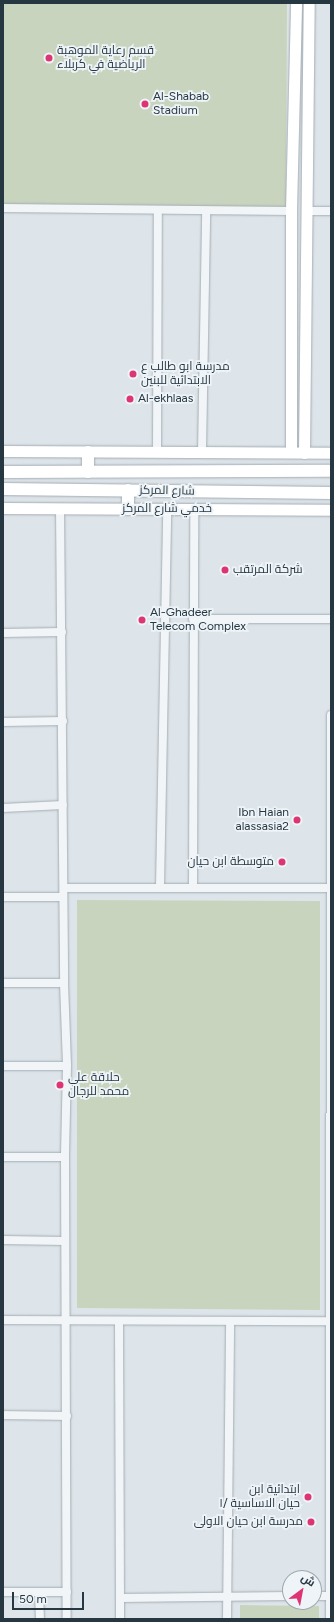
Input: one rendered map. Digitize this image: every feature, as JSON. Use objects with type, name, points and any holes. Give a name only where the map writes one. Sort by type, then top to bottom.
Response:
[{"type":"main road","points":[[88,452],[88,472]]},
{"type":"main road","name":"شارع المركز","points":[[3,472],[331,471]]},
{"type":"main road","name":"شارع المركز","points":[[3,489],[331,493]]},
{"type":"main road","points":[[128,490],[128,509]]},
{"type":"street","points":[[291,452],[291,211],[296,3]]},
{"type":"street","points":[[304,453],[309,3]]},
{"type":"street","points":[[3,208],[158,211],[291,211]]},
{"type":"street","points":[[157,452],[158,211]]},
{"type":"street","points":[[202,452],[206,211]]},
{"type":"street","points":[[306,211],[331,211]]},
{"type":"street","points":[[3,451],[331,453]]},
{"type":"street","name":"خدمي شارع المركز","points":[[3,508],[331,510]]},
{"type":"street","points":[[60,508],[63,721],[64,983],[67,1066],[65,1157],[67,1619]]},
{"type":"street","points":[[160,887],[167,509]]},
{"type":"street","points":[[193,888],[194,509]]},
{"type":"street","points":[[193,619],[331,619]]},
{"type":"street","points":[[3,633],[62,632]]},
{"type":"street","points":[[330,1619],[331,715]]},
{"type":"street","points":[[3,722],[63,721]]},
{"type":"street","points":[[3,808],[63,805]]},
{"type":"street","points":[[64,888],[331,888]]},
{"type":"street","points":[[3,897],[63,897]]},
{"type":"street","points":[[3,983],[64,983]]},
{"type":"street","points":[[3,1066],[67,1066]]},
{"type":"street","points":[[3,1157],[65,1157]]},
{"type":"street","points":[[3,1240],[65,1241]]},
{"type":"street","points":[[3,1320],[331,1321]]},
{"type":"street","points":[[119,1321],[120,1619]]},
{"type":"street","points":[[227,1619],[230,1321]]},
{"type":"street","points":[[3,1415],[67,1416]]},
{"type":"street","points":[[3,1592],[67,1592]]},
{"type":"street","points":[[39,1592],[40,1619]]},
{"type":"street","points":[[120,1598],[282,1596]]},
{"type":"street","points":[[322,1596],[330,1596]]},
{"type":"green space","name":"Al-Shabab Stadium","points":[[3,3],[287,3],[286,208],[3,205]]},
{"type":"green space","points":[[77,900],[320,901],[320,1310],[77,1308]]},
{"type":"green space","points":[[240,1605],[282,1606],[282,1610],[319,1610],[319,1619],[240,1619]]},
{"type":"place","name":"قسم رعاية الموهبة الرياضية في كربلاء","points":[[49,58]]},
{"type":"place","name":"Al-Shabab Stadium","points":[[145,104]]},
{"type":"place","name":"مدرسة ابو طالب ع الابتدائية للبنين","points":[[133,374]]},
{"type":"place","name":"Al-ekhlaas","points":[[130,399]]},
{"type":"place","name":"شركة المرتقب","points":[[225,570]]},
{"type":"place","name":"Al-Ghadeer Telecom Complex","points":[[142,620]]},
{"type":"place","name":"Ibn Haian alassasia2","points":[[297,820]]},
{"type":"place","name":"متوسطة ابن حيان","points":[[282,862]]},
{"type":"place","name":"حلاقة علي محمد للرجال","points":[[60,1085]]},
{"type":"place","name":"ابتدائية ابن حيان الاساسية /١","points":[[308,1497]]},
{"type":"place","name":"مدرسة ابن حيان الاولى","points":[[311,1522]]}]
